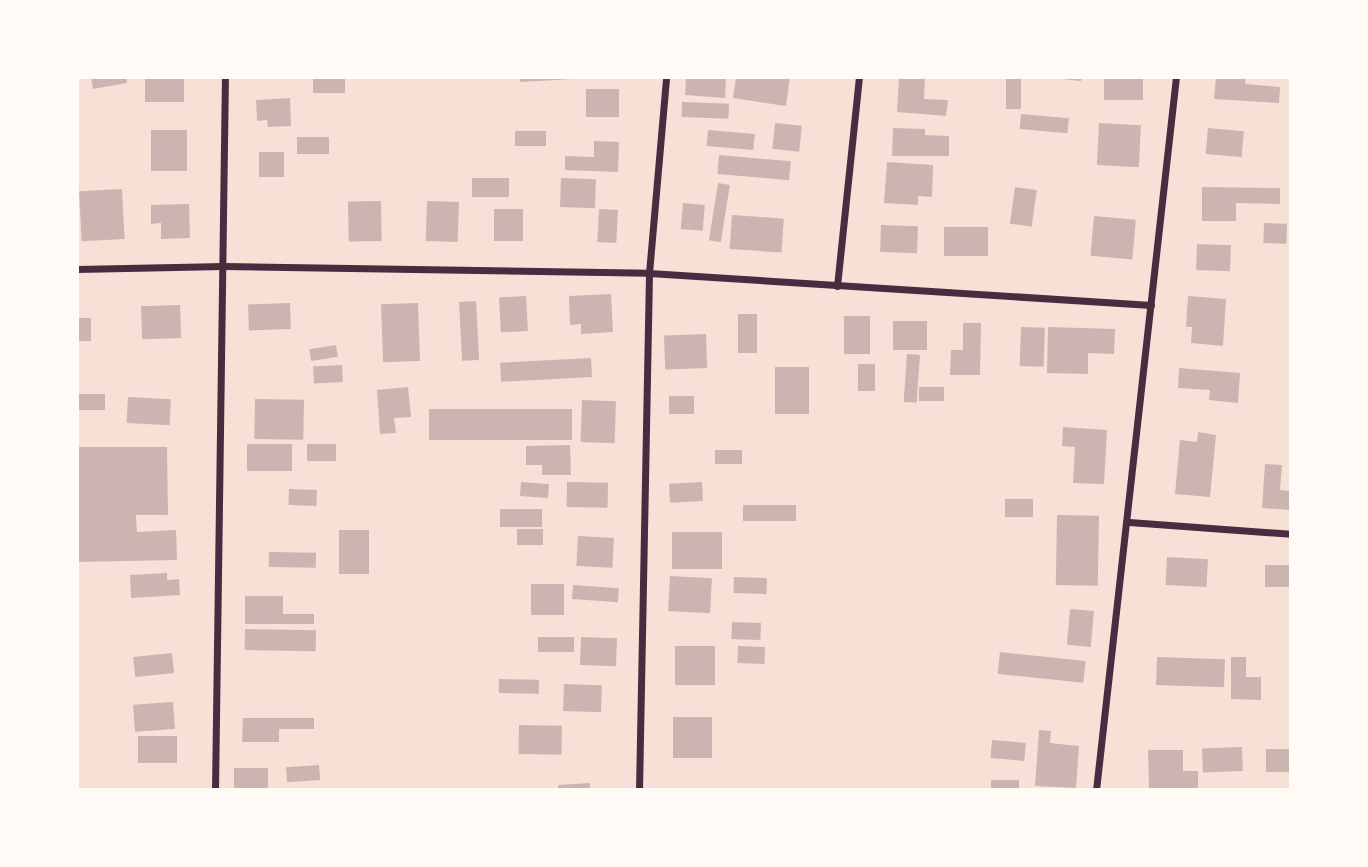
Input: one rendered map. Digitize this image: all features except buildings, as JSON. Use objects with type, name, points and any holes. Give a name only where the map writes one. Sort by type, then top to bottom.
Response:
[{"type":"street","points":[[215,790],[225,77]]},
{"type":"street","points":[[639,790],[649,273],[666,77]]},
{"type":"street","points":[[837,286],[859,77]]},
{"type":"street","points":[[1096,790],[1129,522],[1176,77]]},
{"type":"street","points":[[77,270],[224,266],[649,273],[1152,305]]},
{"type":"street","points":[[1129,522],[1291,534]]}]
